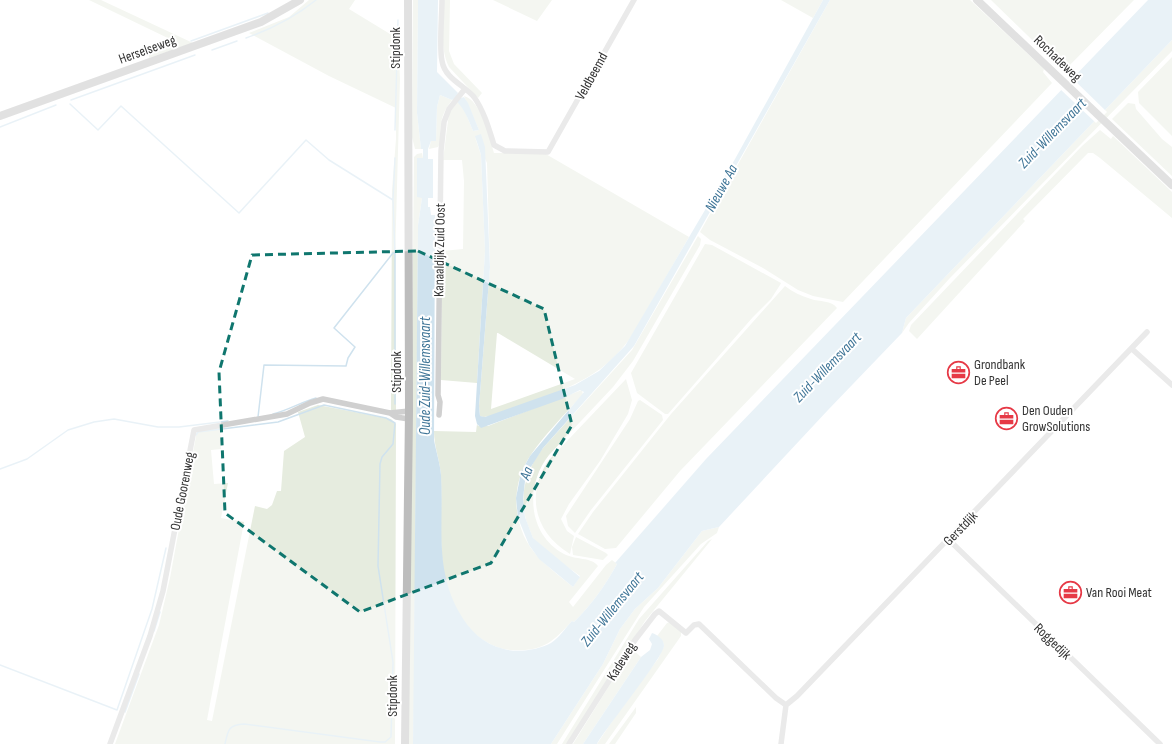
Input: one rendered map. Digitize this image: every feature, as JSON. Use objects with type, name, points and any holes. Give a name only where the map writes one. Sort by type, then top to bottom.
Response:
[{"type":"main road","name":"Herselseweg","points":[[0,116],[261,22],[300,0]]},
{"type":"main road","name":"Stipdonk","points":[[405,744],[409,415],[408,0]]},
{"type":"main road","name":"Rochadeweg","points":[[977,0],[1172,185]]},
{"type":"street","points":[[442,0],[442,61],[447,73],[464,90]]},
{"type":"street","name":"Veldbeemd","points":[[464,90],[472,96],[478,104],[488,124],[494,145],[500,149],[548,152],[634,0]]},
{"type":"street","name":"Kanaaldijk Zuid Oost","points":[[439,415],[441,151],[444,122],[449,109],[464,90]]},
{"type":"street","name":"Gerstdijk","points":[[786,705],[797,696],[949,540],[1147,332]]},
{"type":"street","points":[[1132,349],[1172,385]]},
{"type":"street","name":"Oude Goorenweg","points":[[110,744],[150,636],[163,590],[194,430],[287,414],[310,403],[323,399],[390,413],[396,417],[409,415]]},
{"type":"street","name":"Roggedijk","points":[[949,540],[1158,743]]},
{"type":"street","name":"Kadeweg","points":[[569,744],[635,640],[655,614],[660,611],[686,633],[694,625],[700,624],[776,698],[786,705]]},
{"type":"street","points":[[781,744],[786,705]]},
{"type":"highlighted area","points":[[418,251],[544,309],[572,425],[491,563],[360,612],[225,513],[219,372],[252,255]]},
{"type":"shaded area","points":[[89,0],[101,0],[193,43],[149,58],[149,51],[174,41]]},
{"type":"shaded area","points":[[309,0],[355,0],[349,9],[395,37],[397,31],[398,35],[400,79],[395,259],[396,410],[391,410],[392,190],[396,139],[396,108],[329,76],[249,33],[289,17]]},
{"type":"shaded area","points":[[413,0],[418,0],[417,113],[421,149],[415,149],[412,137]]},
{"type":"shaded area","points":[[444,0],[450,0],[449,51],[454,64],[482,93],[478,98],[449,67],[446,59],[443,43]]},
{"type":"shaded area","points":[[493,0],[552,0],[537,21]]},
{"type":"shaded area","points":[[781,0],[823,0],[813,18]]},
{"type":"shaded area","points":[[830,0],[970,0],[1044,69],[1043,72],[1052,83],[843,302],[813,296],[798,290],[763,268],[710,240],[700,232]]},
{"type":"shaded area","points":[[991,0],[1134,0],[1064,71]]},
{"type":"shaded area","points":[[1172,40],[1172,51],[950,278],[909,323],[902,333],[906,318]]},
{"type":"shaded area","points":[[1172,57],[1172,136],[1139,103],[1138,92]]},
{"type":"shaded area","points":[[440,95],[452,100],[442,118],[439,145],[438,147],[429,149],[431,141],[436,141],[437,107]]},
{"type":"shaded area","points":[[464,96],[470,99],[480,112],[494,153],[544,153],[689,237],[633,334],[623,348],[612,359],[600,369],[575,384],[502,413],[484,417],[480,416],[479,406],[490,267],[487,163],[475,137],[481,155],[485,251],[477,383],[441,380],[442,251],[463,249],[464,181],[462,160],[443,160],[449,113],[458,102],[464,109],[473,131],[479,130]],"holes":[[[498,333],[575,379],[491,409]]]},
{"type":"shaded area","points":[[1128,103],[1135,104],[1136,109],[1162,139],[1172,147],[1172,176],[1112,119]]},
{"type":"shaded area","points":[[1100,130],[1111,139],[1113,136],[1172,192],[1172,218],[1100,158],[1093,153],[1088,153],[1023,219],[1025,221],[917,339],[909,331],[911,325],[1082,146]]},
{"type":"shaded area","points":[[422,153],[423,158],[417,158],[422,198],[418,225],[414,707],[413,744],[408,744],[414,157],[417,154]]},
{"type":"shaded area","points":[[698,236],[701,239],[700,245],[633,361],[613,387],[549,455],[541,467],[536,480],[533,494],[534,508],[537,522],[543,534],[552,545],[564,554],[592,561],[598,566],[569,602],[573,607],[606,565],[612,560],[617,564],[608,580],[587,608],[574,622],[572,621],[558,635],[546,644],[538,648],[521,650],[510,650],[491,645],[475,634],[461,618],[451,600],[445,580],[441,538],[441,476],[434,431],[476,432],[477,424],[478,426],[488,426],[582,390],[583,395],[544,437],[526,463],[521,475],[516,500],[520,526],[532,549],[544,563],[573,587],[580,576],[556,559],[534,540],[525,517],[523,496],[527,476],[543,448],[632,350]]},
{"type":"shaded area","points":[[705,244],[712,245],[781,283],[771,299],[753,317],[668,414],[665,414],[637,393],[631,373]]},
{"type":"shaded area","points":[[785,286],[800,295],[814,300],[829,302],[837,308],[680,471],[616,548],[605,549],[578,534],[593,512],[671,414]]},
{"type":"shaded area","points":[[626,379],[632,400],[628,414],[600,461],[569,504],[561,519],[567,531],[574,536],[570,554],[548,535],[541,524],[537,512],[536,500],[537,487],[541,474],[548,461]]},
{"type":"shaded area","points":[[640,400],[662,415],[663,420],[591,510],[575,533],[568,526],[566,516],[630,419],[638,401]]},
{"type":"shaded area","points":[[318,405],[391,419],[396,424],[395,744],[115,744],[159,625],[170,578],[197,431],[220,428],[221,449],[211,450],[214,484],[228,483],[221,518],[244,522],[207,720],[212,721],[255,506],[267,509],[272,505],[277,491],[281,491],[284,451],[305,437],[298,412]]},
{"type":"shaded area","points":[[719,527],[717,533],[701,544],[644,607],[557,744],[551,744],[603,664],[620,629],[635,609],[658,588],[702,531]]},
{"type":"shaded area","points":[[576,537],[608,555],[603,560],[573,555],[572,547]]},
{"type":"shaded area","points":[[712,539],[645,621],[567,744],[562,744],[639,619],[708,541]]},
{"type":"shaded area","points":[[670,622],[681,632],[681,636],[605,744],[597,744],[625,702],[658,659],[664,646],[663,642],[657,636],[667,623]]},
{"type":"shaded area","points":[[632,649],[641,657],[583,744],[573,744]]},
{"type":"shaded area","points":[[636,707],[636,713],[615,744],[609,744]]},
{"type":"water","points":[[418,0],[438,0],[437,72],[458,93],[457,95],[461,98],[464,97],[479,130],[473,131],[463,109],[454,99],[452,100],[440,95],[437,107],[436,141],[431,141],[428,149],[428,159],[433,159],[433,198],[428,198],[428,207],[430,207],[431,215],[435,215],[434,440],[441,475],[443,562],[451,595],[467,625],[483,640],[496,647],[522,651],[534,649],[551,643],[572,621],[574,622],[592,602],[608,580],[617,564],[615,563],[706,459],[1148,0],[1172,0],[1172,40],[906,318],[902,333],[719,527],[702,531],[658,588],[635,609],[620,629],[603,664],[551,744],[413,744],[418,225],[422,198],[417,197],[417,158],[423,158],[417,113]]},
{"type":"water","points":[[823,0],[830,0],[634,346],[543,448],[529,470],[525,481],[523,499],[525,517],[533,538],[580,577],[573,587],[539,559],[529,545],[518,518],[516,498],[521,472],[530,456],[584,392],[580,390],[562,399],[481,428],[477,424],[475,416],[485,251],[481,155],[475,136],[481,134],[485,147],[490,267],[479,406],[480,416],[485,417],[575,385],[599,371],[625,346],[735,159]]},
{"type":"water","points":[[652,633],[663,641],[664,646],[655,663],[597,744],[583,744],[641,657],[650,650],[652,644],[649,639]]},
{"type":"pier","points":[[1070,76],[1107,112],[1096,123],[1059,88]]},
{"type":"waterway","points":[[246,38],[283,22],[316,0]]},
{"type":"waterway","points":[[191,41],[268,13]]},
{"type":"waterway","points":[[395,130],[398,20]]},
{"type":"waterway","points":[[212,50],[237,41]]},
{"type":"waterway","points":[[71,100],[195,55]]},
{"type":"waterway","points":[[70,104],[98,130],[121,106],[239,213],[306,140],[329,160],[393,200]]},
{"type":"waterway","points":[[0,127],[56,105]]},
{"type":"waterway","points":[[258,417],[264,365],[346,366],[348,358],[355,347],[334,328],[393,253],[395,253],[393,200],[395,158]]},
{"type":"waterway","points":[[395,253],[395,404]]},
{"type":"waterway","points":[[273,414],[316,398]]},
{"type":"waterway","points":[[196,435],[198,432],[278,422],[324,405],[386,418],[395,423],[393,444],[382,457],[380,464],[378,566],[393,662],[391,737],[385,742],[380,742],[244,724],[235,725],[228,731],[225,744]]},
{"type":"waterway","points":[[0,469],[27,459],[68,430],[94,422],[114,419],[158,427],[179,427],[228,421]]},
{"type":"waterway","points":[[0,665],[117,710],[152,609],[166,548]]},
{"type":"waterway","points":[[154,631],[160,612]]},
{"type":"waterway","points":[[125,712],[139,674]]},
{"type":"place","name":"Grondbank De Peel","points":[[959,372]]},
{"type":"place","name":"Den Ouden GrowSolutions","points":[[1006,418]]},
{"type":"place","name":"Van Rooi Meat","points":[[1071,592]]},
{"type":"water label","name":"Zuid-Willemsvaart","points":[[1052,133]]},
{"type":"water label","name":"Nieuwe Aa","points":[[721,188]]},
{"type":"water label","name":"Zuid-Willemsvaart","points":[[827,367]]},
{"type":"water label","name":"Oude Zuid-Willemsvaart","points":[[425,376]]},
{"type":"water label","name":"Aa","points":[[526,473]]},
{"type":"water label","name":"Zuid-Willemsvaart","points":[[612,609]]}]
